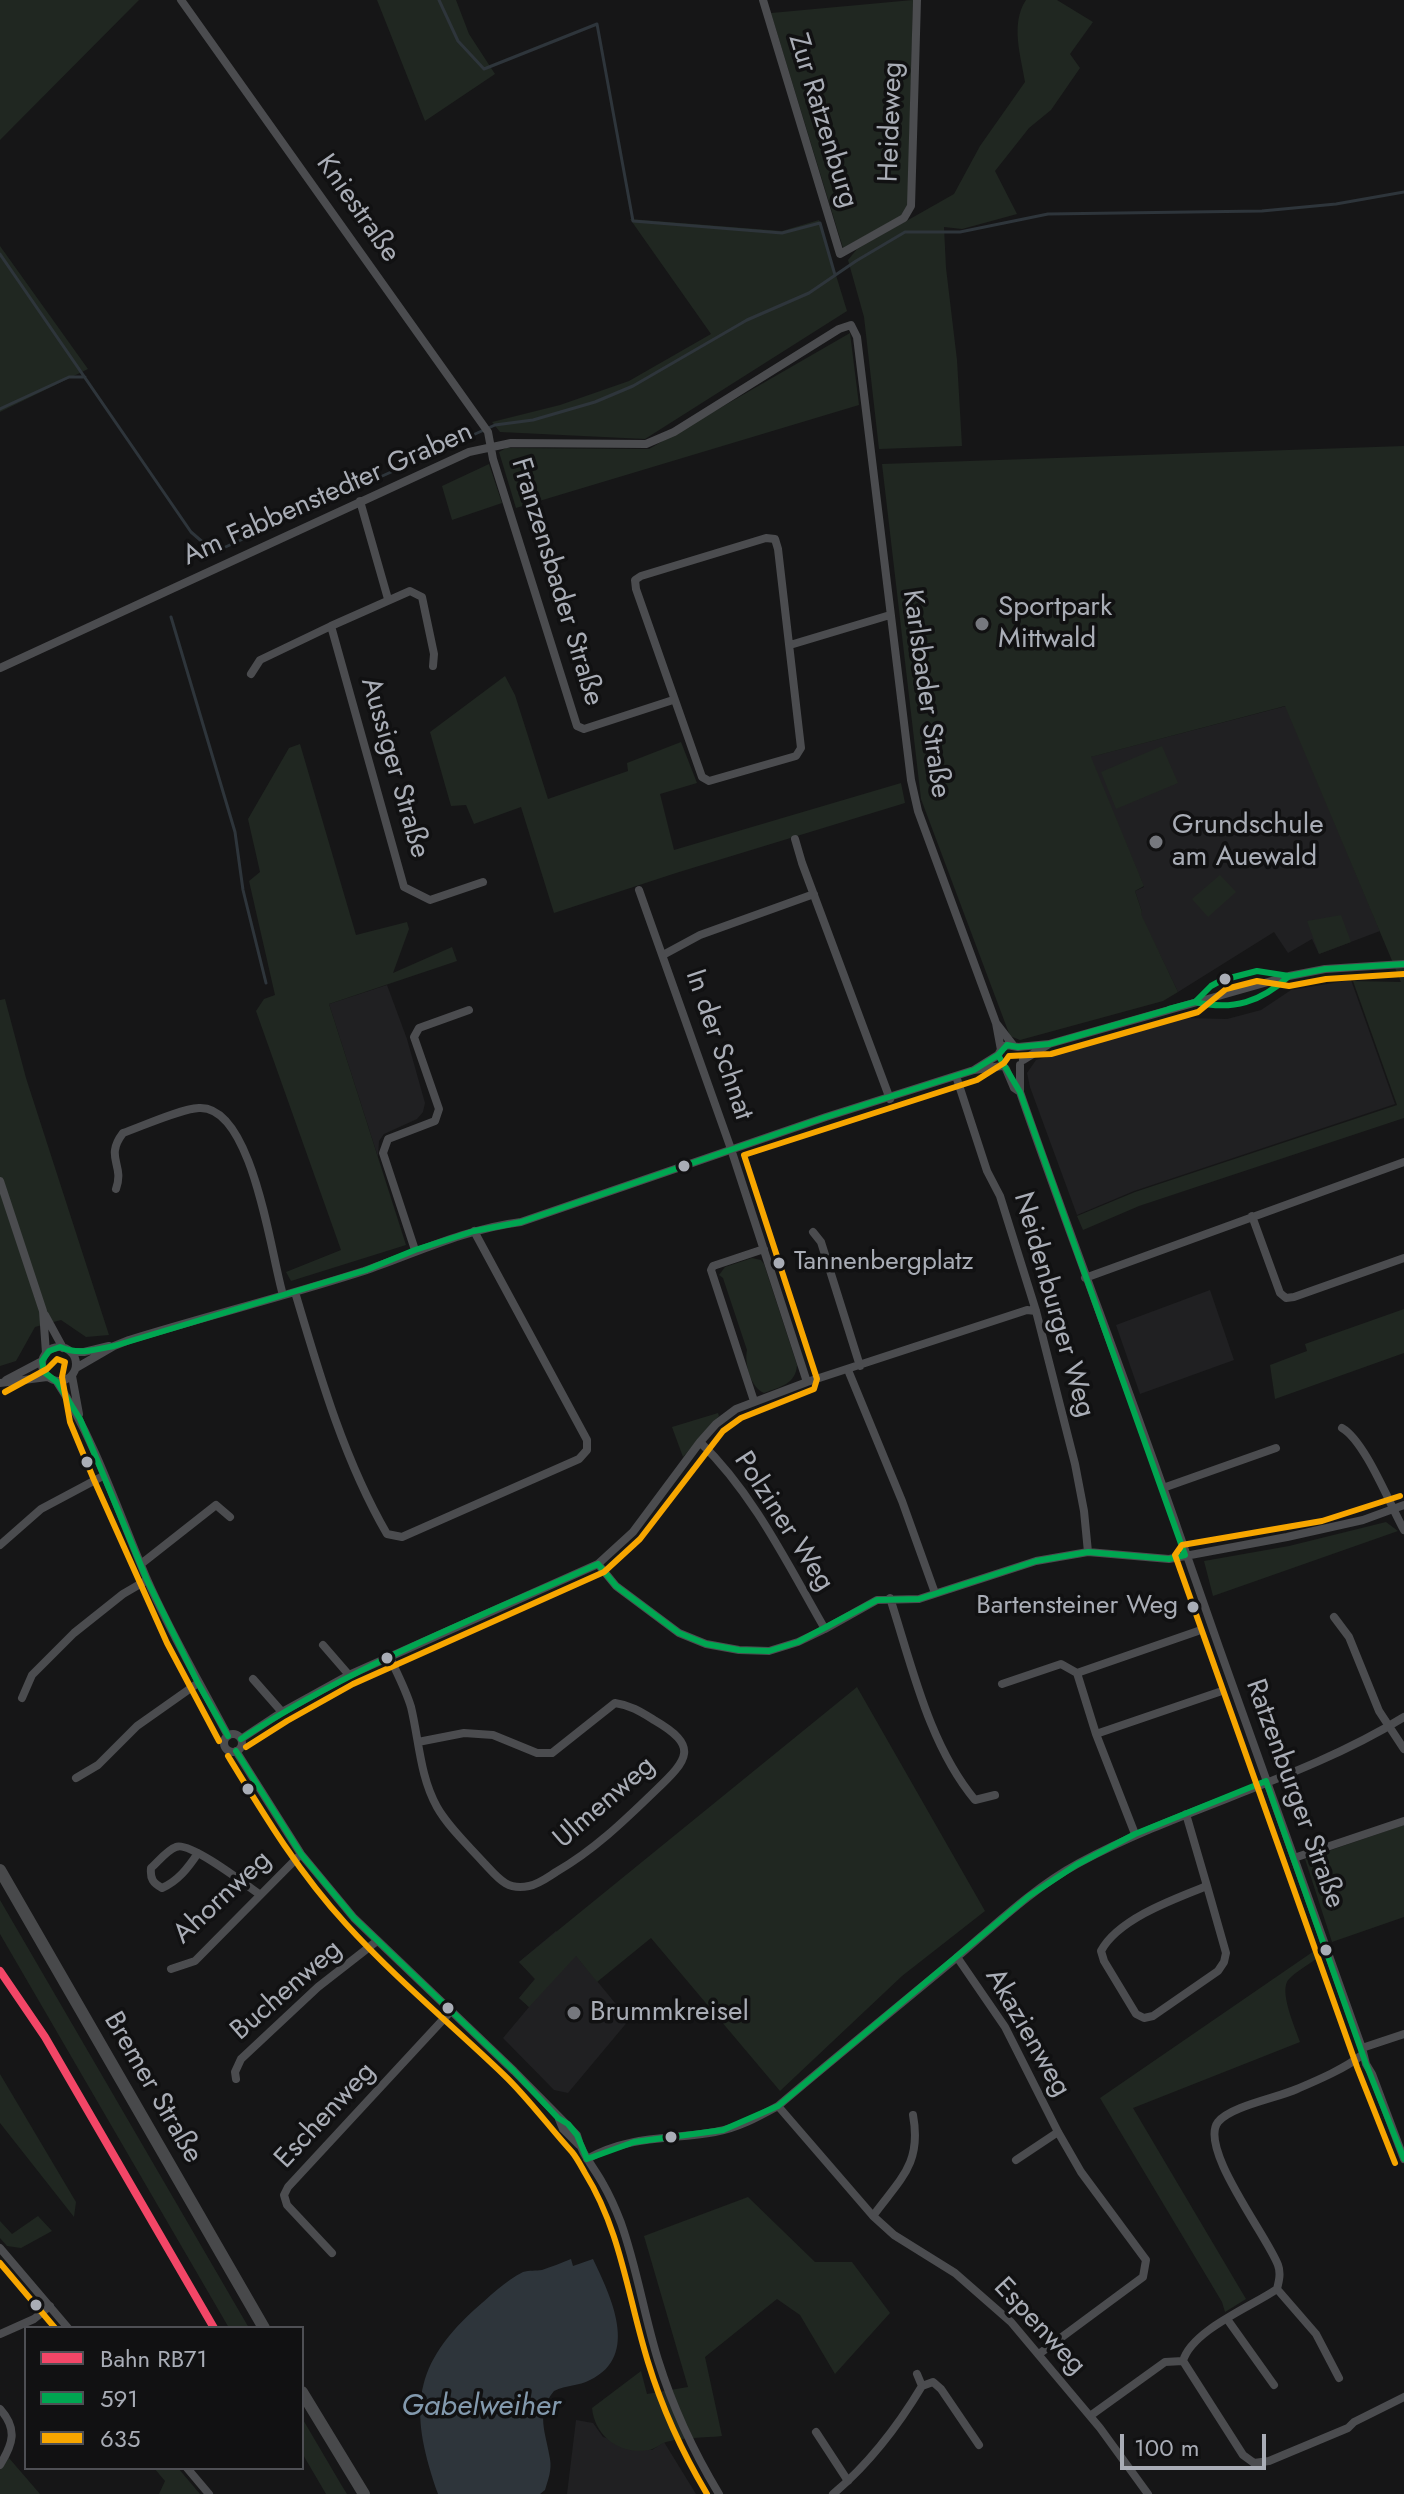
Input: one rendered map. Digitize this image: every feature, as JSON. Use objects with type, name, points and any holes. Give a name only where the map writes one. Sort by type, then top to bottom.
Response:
[{"type":"main road","name":"Bremer Straße","points":[[0,1870],[263,2326]]},
{"type":"main road","points":[[304,2395],[364,2494]]},
{"type":"street","name":"Kniestraße","points":[[181,0],[486,429],[493,446]]},
{"type":"street","name":"Zur Ratzenburg","points":[[763,0],[840,254]]},
{"type":"street","name":"Heideweg","points":[[840,254],[904,218],[911,206],[917,0]]},
{"type":"street","name":"Am Fabbenstedter Graben","points":[[0,668],[469,452],[511,443],[646,444],[674,432],[839,329],[851,325],[857,337],[871,454]]},
{"type":"street","name":"Franzensbader Straße","points":[[493,446],[493,459],[577,726],[584,729],[673,700]]},
{"type":"street","name":"Karlsbader Straße","points":[[871,454],[915,802],[996,1023],[1004,1068]]},
{"type":"street","points":[[360,501],[388,599]]},
{"type":"street","points":[[766,538],[775,539],[790,645],[801,748],[796,756],[709,781],[702,777],[673,700],[635,580],[766,538]]},
{"type":"street","points":[[251,674],[260,660],[410,591],[422,597],[434,654],[433,666]]},
{"type":"street","points":[[790,645],[890,615]]},
{"type":"street","name":"Aussiger Straße","points":[[331,626],[404,887],[430,900],[483,882]]},
{"type":"street","points":[[795,839],[890,1099]]},
{"type":"street","name":"In der Schnat","points":[[639,890],[731,1149]]},
{"type":"street","name":"In der Schnat","points":[[663,955],[700,935],[814,894]]},
{"type":"street","points":[[974,1070],[1000,1052],[1016,1046],[1049,1044],[1289,976],[1325,969],[1404,964]]},
{"type":"street","points":[[415,1250],[383,1153],[388,1139],[435,1121],[439,1109],[414,1037],[419,1028],[469,1010]]},
{"type":"street","name":"Karlsbader Straße","points":[[996,1023],[1016,1046],[1022,1062]]},
{"type":"street","points":[[1,1382],[52,1349],[84,1352],[114,1346],[295,1292],[474,1231],[521,1222],[731,1149],[974,1070],[1015,1069],[1049,1044]]},
{"type":"street","name":"Ratzenburger Straße","points":[[1022,1062],[1020,1092],[1362,2051],[1404,2159]]},
{"type":"street","name":"Ratzenburger Straße","points":[[1004,1068],[1014,1088],[1020,1092]]},
{"type":"street","name":"Neidenburger Weg","points":[[956,1076],[987,1171],[1000,1196],[1036,1311],[1075,1464],[1088,1552]]},
{"type":"street","points":[[116,1189],[120,1177],[113,1154],[123,1133],[199,1108],[221,1114],[245,1151],[258,1189],[283,1295]]},
{"type":"street","points":[[731,1149],[807,1382]]},
{"type":"street","points":[[1085,1278],[1404,1162]]},
{"type":"street","points":[[0,1181],[43,1311],[67,1350],[74,1372],[80,1419]]},
{"type":"street","points":[[1252,1216],[1280,1293],[1286,1298],[1404,1258]]},
{"type":"street","points":[[295,1292],[341,1433],[373,1511],[387,1534],[402,1537],[579,1459],[587,1450],[587,1440],[474,1231]]},
{"type":"street","points":[[813,1232],[821,1242],[860,1366]]},
{"type":"street","points":[[754,1401],[711,1270],[713,1266],[764,1249]]},
{"type":"street","points":[[241,1739],[349,1675],[598,1564],[633,1532],[716,1424],[736,1409],[807,1382],[1027,1310],[1036,1311]]},
{"type":"street","points":[[43,1311],[47,1377]]},
{"type":"street","points":[[57,1382],[114,1346]]},
{"type":"street","points":[[848,1370],[902,1501],[935,1593]]},
{"type":"street","points":[[1,1382],[47,1377],[57,1382],[80,1419],[147,1580],[228,1736],[226,1747],[236,1751],[242,1744],[241,1739],[236,1735],[228,1736]]},
{"type":"street","points":[[1342,1428],[1361,1448],[1404,1530]]},
{"type":"street","name":"Polziner Weg","points":[[700,1442],[723,1463],[752,1505],[825,1629]]},
{"type":"street","points":[[1163,1488],[1276,1448]]},
{"type":"street","points":[[0,1545],[41,1509],[103,1476]]},
{"type":"street","points":[[141,1564],[216,1505],[230,1517]]},
{"type":"street","points":[[598,1564],[616,1586],[679,1633],[706,1644],[769,1651],[798,1642],[877,1600],[919,1599],[1036,1561],[1088,1552],[1169,1559],[1363,1520],[1404,1505]]},
{"type":"street","points":[[22,1698],[32,1675],[74,1633],[123,1594],[147,1580]]},
{"type":"street","points":[[890,1598],[934,1727],[957,1779],[975,1800],[995,1795]]},
{"type":"street","points":[[1334,1617],[1349,1637],[1379,1711],[1404,1749]]},
{"type":"street","points":[[1077,1673],[1198,1631]]},
{"type":"street","points":[[323,1645],[349,1675]]},
{"type":"street","name":"Ulmenweg","points":[[389,1656],[410,1703],[425,1778],[437,1806],[454,1831],[500,1880],[513,1888],[532,1886],[575,1861],[604,1839],[670,1778],[681,1765],[685,1752],[677,1733],[627,1704],[615,1703],[552,1753],[537,1753],[493,1735],[464,1733],[418,1742]]},
{"type":"street","points":[[1002,1684],[1061,1664],[1077,1673],[1096,1734],[1135,1834]]},
{"type":"street","points":[[253,1679],[282,1712]]},
{"type":"street","points":[[76,1778],[98,1765],[137,1726],[198,1683]]},
{"type":"street","points":[[1096,1734],[1219,1692]]},
{"type":"street","points":[[587,2159],[627,2143],[715,2132],[744,2124],[778,2106],[1029,1896],[1076,1865],[1135,1834],[1266,1781],[1376,1733],[1404,1717]]},
{"type":"street","points":[[236,1751],[301,1854],[354,1918],[514,2071],[579,2145],[603,2183],[630,2249],[657,2358],[678,2416],[695,2455],[719,2494]]},
{"type":"street","points":[[1186,1814],[1207,1886],[1226,1953],[1224,1962],[1218,1971],[1153,2016],[1144,2018],[1136,2014],[1101,1951],[1107,1941],[1142,1915],[1207,1886]]},
{"type":"street","points":[[1294,1858],[1404,1821]]},
{"type":"street","points":[[198,1853],[189,1868],[171,1884],[162,1888],[150,1877],[151,1868],[175,1847],[185,1846],[198,1853],[259,1894]]},
{"type":"street","name":"Ahornweg","points":[[171,1969],[195,1961],[301,1854]]},
{"type":"street","name":"Buchenweg","points":[[236,2079],[235,2072],[241,2059],[318,1987],[377,1941]]},
{"type":"street","name":"Akazienweg","points":[[957,1957],[1005,2027],[1058,2132],[1099,2199],[1146,2260],[1143,2277],[1039,2354]]},
{"type":"street","name":"Eschenweg","points":[[332,2253],[287,2205],[284,2195],[288,2187],[451,2011]]},
{"type":"street","points":[[1183,2361],[1192,2345],[1227,2319],[1277,2289],[1279,2281],[1279,2266],[1241,2200],[1214,2144],[1218,2122],[1229,2114],[1297,2089],[1352,2062],[1362,2051],[1404,2034]]},
{"type":"street","name":"Espenweg","points":[[778,2106],[873,2216],[894,2235],[955,2273],[1011,2322],[1090,2416],[1148,2494]]},
{"type":"street","points":[[873,2216],[912,2162],[917,2137],[913,2115]]},
{"type":"street","name":"Akazienweg","points":[[1016,2160],[1058,2132]]},
{"type":"street","points":[[0,2248],[66,2326]]},
{"type":"street","points":[[1277,2289],[1316,2334],[1339,2378]]},
{"type":"street","points":[[0,2334],[34,2319],[50,2306]]},
{"type":"street","points":[[1227,2319],[1274,2385]]},
{"type":"street","points":[[1183,2361],[1243,2455],[1254,2463],[1269,2461],[1348,2428],[1404,2397]]},
{"type":"street","points":[[1090,2416],[1165,2362],[1183,2361]]},
{"type":"street","points":[[917,2374],[922,2386]]},
{"type":"street","points":[[833,2494],[881,2444],[922,2386],[933,2382],[979,2445]]},
{"type":"street","points":[[1394,2403],[1404,2408]]},
{"type":"street","points":[[0,2409],[10,2421],[13,2433],[11,2448],[0,2465]]},
{"type":"street","points":[[816,2432],[848,2481]]},
{"type":"street","points":[[189,2470],[209,2494]]},
{"type":"shaded area","points":[[0,0],[139,0],[0,140]]},
{"type":"shaded area","points":[[377,0],[456,0],[469,34],[495,74],[425,121]]},
{"type":"shaded area","points":[[913,0],[908,204],[901,216],[843,248],[771,13]]},
{"type":"shaded area","points":[[1026,0],[1057,0],[1093,22],[1070,54],[1080,68],[1051,110],[1029,128],[995,171],[1017,214],[962,229],[944,227],[962,446],[879,449],[864,317],[848,260],[857,249],[954,194],[980,146],[1025,82],[1018,30],[1021,9]]},
{"type":"shaded area","points":[[630,219],[782,231],[819,220],[847,311],[645,439],[500,432],[492,422],[560,405],[629,381],[711,334]]},
{"type":"shaded area","points":[[0,246],[88,369],[0,412]]},
{"type":"shaded area","points":[[850,333],[859,405],[516,508],[499,452],[506,448],[649,449]]},
{"type":"shaded area","points":[[1404,446],[1404,1118],[1139,1206],[1083,1230],[1077,1216],[1135,1192],[1397,1105],[1353,981],[1401,982],[1285,706],[1091,757],[1144,886],[1135,891],[1141,914],[1178,992],[1163,1001],[1020,1040],[1010,1036],[921,799],[882,464]]},
{"type":"shaded area","points":[[489,464],[502,503],[452,520],[442,486]]},
{"type":"shaded area","points":[[505,676],[515,695],[548,799],[628,771],[627,763],[681,742],[697,783],[660,794],[674,850],[901,783],[905,803],[554,913],[521,807],[474,824],[466,805],[451,806],[430,732]]},
{"type":"shaded area","points":[[1286,706],[1380,931],[1319,954],[1312,939],[1288,953],[1274,932],[1178,992],[1140,914],[1135,891],[1144,887],[1090,757]]},
{"type":"shaded area","points":[[300,744],[356,935],[407,922],[409,929],[393,973],[452,947],[457,961],[329,1004],[406,1245],[291,1281],[286,1272],[341,1250],[256,1011],[264,999],[275,995],[249,881],[260,872],[248,819],[289,748]]},
{"type":"shaded area","points":[[1162,746],[1178,783],[1116,809],[1101,772]]},
{"type":"shaded area","points":[[1220,875],[1236,892],[1208,917],[1192,899]]},
{"type":"shaded area","points":[[1341,915],[1351,942],[1319,954],[1307,921]]},
{"type":"shaded area","points":[[1351,980],[1395,1104],[1134,1191],[1077,1215],[1030,1087],[1027,1073],[1036,1060],[1184,1018],[1227,1019],[1261,1010],[1291,990]]},
{"type":"shaded area","points":[[387,985],[407,1039],[425,1103],[417,1119],[384,1134],[379,1141],[378,1157],[329,1004]]},
{"type":"shaded area","points":[[5,999],[26,1078],[109,1335],[86,1337],[61,1320],[35,1327],[16,1361],[0,1366],[0,1000]]},
{"type":"shaded area","points":[[752,1258],[764,1264],[797,1365],[790,1381],[764,1393],[755,1386],[750,1374],[747,1350],[723,1278],[719,1275],[725,1267]]},
{"type":"shaded area","points":[[1210,1290],[1234,1360],[1140,1394],[1116,1325]]},
{"type":"shaded area","points":[[1404,1309],[1404,1353],[1275,1399],[1270,1365],[1307,1351],[1305,1344]]},
{"type":"shaded area","points":[[718,1413],[719,1416],[683,1457],[672,1427]]},
{"type":"shaded area","points":[[1386,1522],[1398,1531],[1213,1596],[1204,1561],[1289,1546]]},
{"type":"shaded area","points":[[857,1687],[985,1911],[902,1976],[780,2091],[651,1938],[597,1982],[576,1956],[529,2007],[519,1998],[535,1979],[519,1962]]},
{"type":"shaded area","points":[[1404,1825],[1404,1917],[1332,1942],[1305,1859]]},
{"type":"shaded area","points":[[0,1900],[248,2326],[228,2326],[0,1934]]},
{"type":"shaded area","name":"Brummkreisel","points":[[556,1931],[629,2020],[568,2093],[554,2090],[503,2038],[529,2007],[519,1998],[535,1979],[519,1962]]},
{"type":"shaded area","points":[[1314,1951],[1316,1959],[1286,1984],[1288,2009],[1300,2042],[1133,2108],[1246,2299],[1225,2312],[1222,2302],[1100,2098]]},
{"type":"shaded area","points":[[0,2074],[76,2202],[74,2217],[0,2123]]},
{"type":"shaded area","points":[[748,2197],[815,2262],[852,2262],[890,2313],[835,2374],[800,2315],[777,2299],[705,2357],[722,2436],[673,2440],[649,2450],[619,2447],[598,2428],[592,2408],[641,2371],[647,2394],[688,2387],[644,2236]]},
{"type":"shaded area","points":[[38,2216],[52,2231],[21,2248],[7,2246],[0,2238],[0,2221],[12,2234]]},
{"type":"shaded area","points":[[576,2420],[593,2423],[603,2437],[652,2450],[664,2442],[696,2494],[567,2494]]},
{"type":"shaded area","points":[[304,2421],[347,2494],[326,2494],[304,2456]]},
{"type":"shaded area","points":[[9,2458],[40,2494],[0,2494],[0,2470]]},
{"type":"shaded area","points":[[156,2470],[180,2470],[200,2494],[159,2494],[165,2481]]},
{"type":"water","name":"Gabelweiher","points":[[571,2259],[573,2266],[593,2259],[613,2307],[618,2341],[614,2356],[605,2369],[586,2382],[554,2391],[548,2399],[543,2416],[550,2459],[545,2490],[540,2494],[438,2494],[423,2441],[420,2417],[427,2374],[437,2353],[474,2310],[510,2280],[523,2272],[542,2270]]},
{"type":"waterway","points":[[439,0],[458,41],[484,69],[597,24],[633,221],[782,233],[820,223],[835,275]]},
{"type":"waterway","points":[[0,254],[191,532],[206,545],[221,549],[495,425],[533,420],[595,402],[633,386],[747,320],[809,293],[905,232],[960,232],[1048,214],[1262,211],[1336,204],[1404,192]]},
{"type":"waterway","points":[[0,409],[69,377],[85,377]]},
{"type":"waterway","points":[[171,617],[235,832],[243,890],[266,983]]},
{"type":"rail line","name":"RB71","points":[[0,1971],[45,2037],[213,2326]]},
{"type":"transit line","name":"591","points":[[1169,1009],[1195,1002],[1222,980],[1257,971],[1289,976],[1325,969],[1404,964]]},
{"type":"transit line","name":"635","points":[[246,1747],[353,1684],[604,1572],[640,1539],[723,1431],[741,1418],[814,1389],[817,1379],[744,1155],[977,1080],[1004,1063],[1009,1056],[1051,1054],[1198,1012],[1226,989],[1257,981],[1289,986],[1326,979],[1404,974]]},
{"type":"transit line","name":"591","points":[[1195,1002],[1209,1005],[1246,1002],[1268,992],[1289,976]]},
{"type":"transit line","name":"591","points":[[228,1736],[147,1580],[80,1419],[57,1382],[44,1372],[42,1361],[49,1351],[60,1347],[80,1351],[114,1346],[366,1270],[415,1250],[474,1231],[521,1222],[826,1117],[974,1070],[998,1055],[1007,1045],[1049,1044],[1195,1002]]},
{"type":"transit line","name":"591","points":[[998,1055],[1020,1092],[1185,1555]]},
{"type":"transit line","name":"635","points":[[5,1392],[47,1369],[57,1359],[65,1362],[62,1377],[70,1422],[167,1643],[219,1741]]},
{"type":"transit line","name":"635","points":[[1395,2163],[1357,2067],[1175,1555],[1182,1545],[1322,1521],[1400,1496]]},
{"type":"transit line","name":"591","points":[[598,1564],[616,1586],[679,1633],[706,1644],[769,1651],[798,1642],[877,1600],[919,1599],[1036,1561],[1088,1552],[1169,1559],[1185,1555]]},
{"type":"transit line","name":"591","points":[[241,1739],[371,1666],[598,1564]]},
{"type":"transit line","name":"591","points":[[236,1751],[301,1854],[354,1918],[514,2071],[558,2118],[568,2124],[577,2135],[587,2159]]},
{"type":"transit line","name":"635","points":[[228,1756],[283,1843],[329,1905],[384,1963],[513,2084],[576,2157],[607,2218],[660,2396],[681,2446],[707,2494]]},
{"type":"transit line","name":"591","points":[[1266,1781],[1366,2064],[1404,2159]]},
{"type":"transit line","name":"591","points":[[587,2159],[634,2142],[723,2130],[778,2106],[1029,1896],[1076,1865],[1135,1834],[1266,1781]]},
{"type":"transit line","name":"635","points":[[0,2263],[53,2326]]},
{"type":"place","name":"Sportpark Mittwald","points":[[982,624]]},
{"type":"place","name":"Grundschule am Auewald","points":[[1156,842]]},
{"type":"place","name":"Tannenbergplatz","points":[[779,1263]]},
{"type":"place","name":"Bartensteiner Weg","points":[[1193,1607]]},
{"type":"place","name":"Brummkreisel","points":[[574,2013]]}]
